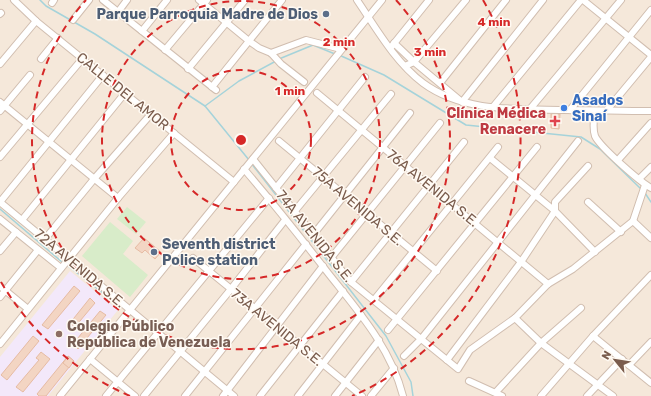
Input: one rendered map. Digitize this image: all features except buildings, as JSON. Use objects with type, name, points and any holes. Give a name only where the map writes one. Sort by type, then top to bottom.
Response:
[{"type":"street","name":"CALLE DEL AMOR","points":[[14,0],[36,21],[234,182]]},
{"type":"street","points":[[73,20],[89,0]]},
{"type":"street","points":[[104,0],[188,69],[214,88],[282,0]]},
{"type":"street","points":[[118,12],[127,0]]},
{"type":"street","points":[[142,31],[167,0]]},
{"type":"street","points":[[188,69],[245,0]]},
{"type":"street","points":[[357,0],[368,17],[392,45],[405,66],[432,89],[462,102],[530,109],[596,111],[650,110]]},
{"type":"street","points":[[60,396],[382,0]]},
{"type":"street","points":[[392,45],[429,0]]},
{"type":"street","points":[[405,66],[414,62],[466,0]]},
{"type":"street","points":[[440,83],[506,0]]},
{"type":"street","points":[[462,102],[543,0]]},
{"type":"street","points":[[493,106],[582,0],[651,56],[607,110]]},
{"type":"street","points":[[530,109],[621,0]]},
{"type":"street","points":[[165,50],[203,1],[249,41],[259,48],[271,53],[281,64],[304,82]]},
{"type":"street","points":[[570,110],[651,10]]},
{"type":"street","points":[[0,64],[36,21]]},
{"type":"street","points":[[41,59],[58,38]]},
{"type":"street","points":[[271,53],[306,40],[338,53]]},
{"type":"street","points":[[392,45],[462,102]]},
{"type":"street","points":[[0,157],[83,58]]},
{"type":"street","points":[[0,202],[103,74]]},
{"type":"street","points":[[30,75],[1,106],[27,124],[118,198]]},
{"type":"street","points":[[276,188],[365,77]]},
{"type":"street","points":[[22,220],[125,93]]},
{"type":"street","name":"76A AVENIDA S.E.","points":[[317,94],[548,284]]},
{"type":"street","points":[[294,212],[391,94]]},
{"type":"street","points":[[596,111],[593,124],[595,136],[603,147],[645,185],[651,188]]},
{"type":"street","points":[[313,235],[410,113]]},
{"type":"street","points":[[45,239],[94,179],[151,114]]},
{"type":"street","points":[[331,258],[440,123]]},
{"type":"street","points":[[618,160],[651,123]]},
{"type":"street","points":[[0,344],[118,198],[174,133]]},
{"type":"street","name":"75A AVENIDA S.E.","points":[[279,141],[437,271]]},
{"type":"street","points":[[404,356],[422,338],[578,141]]},
{"type":"street","points":[[351,282],[464,142]]},
{"type":"street","points":[[374,300],[498,147]]},
{"type":"street","points":[[388,330],[537,147]]},
{"type":"street","points":[[490,158],[555,211],[595,252]]},
{"type":"street","name":"74A AVENIDA S.E.","points":[[253,159],[351,282],[422,338],[458,369],[470,350],[516,318]]},
{"type":"street","points":[[447,360],[521,262],[555,211],[555,202],[588,166]]},
{"type":"street","points":[[640,179],[651,167]]},
{"type":"street","name":"74A AVENIDA S.E.","points":[[244,169],[269,198],[362,315],[379,340],[394,368],[403,396]]},
{"type":"street","points":[[613,396],[541,343],[516,318],[548,284],[573,269],[633,221],[645,185]]},
{"type":"street","points":[[106,396],[269,198]]},
{"type":"street","name":"72A AVENIDA S.E.","points":[[0,202],[159,332],[234,396]]},
{"type":"street","points":[[588,202],[621,232]]},
{"type":"street","name":"72A AVENIDA S.E.","points":[[0,219],[61,268]]},
{"type":"street","points":[[144,396],[232,289],[285,220]]},
{"type":"street","points":[[633,221],[651,238]]},
{"type":"street","points":[[0,251],[16,232]]},
{"type":"street","points":[[185,396],[206,372],[306,244]]},
{"type":"street","points":[[0,297],[38,250]]},
{"type":"street","name":"73A AVENIDA S.E.","points":[[193,258],[362,396]]},
{"type":"street","points":[[223,396],[323,266]]},
{"type":"street","points":[[541,396],[593,336],[651,275]]},
{"type":"street","points":[[0,286],[28,309]]},
{"type":"street","points":[[260,396],[343,291]]},
{"type":"street","points":[[496,392],[541,343],[581,308]]},
{"type":"street","points":[[298,396],[362,315]]},
{"type":"street","points":[[593,336],[651,383]]},
{"type":"street","points":[[335,396],[379,340]]},
{"type":"street","points":[[629,364],[651,342]]},
{"type":"street","points":[[90,359],[135,396]]},
{"type":"street","points":[[587,396],[622,359]]},
{"type":"street","points":[[371,396],[394,368]]},
{"type":"street","points":[[469,381],[502,396]]},
{"type":"shaded area","points":[[0,0],[651,0],[651,396],[0,396]]},
{"type":"shaded area","name":"Colegio Público República de Venezuela","points":[[70,271],[118,310],[48,396],[0,396],[0,357]]},
{"type":"green space","points":[[127,207],[146,222],[136,234],[117,219]]},
{"type":"green space","points":[[110,222],[133,241],[123,254],[148,275],[130,297],[82,256]]},
{"type":"waterway","points":[[40,0],[46,6],[95,34],[205,106],[249,160]]},
{"type":"waterway","points":[[279,59],[313,45],[335,54]]},
{"type":"waterway","points":[[339,55],[384,75],[466,125],[581,137],[600,149],[642,190]]},
{"type":"waterway","points":[[205,106],[239,81],[276,61]]},
{"type":"waterway","points":[[251,163],[386,336],[411,382],[413,396]]},
{"type":"waterway","points":[[645,193],[651,202]]},
{"type":"waterway","points":[[0,209],[62,262]]},
{"type":"waterway","points":[[68,266],[121,307]]},
{"type":"place","name":"Parque Parroquia Madre de Dios","points":[[326,14]]},
{"type":"place","name":"Asados Sinaí","points":[[564,108]]},
{"type":"place","name":"Clínica Médica Renacere","points":[[555,121]]},
{"type":"place","name":"Seventh district Police station","points":[[154,252]]},
{"type":"place","name":"Colegio Público República de Venezuela","points":[[59,334]]}]
